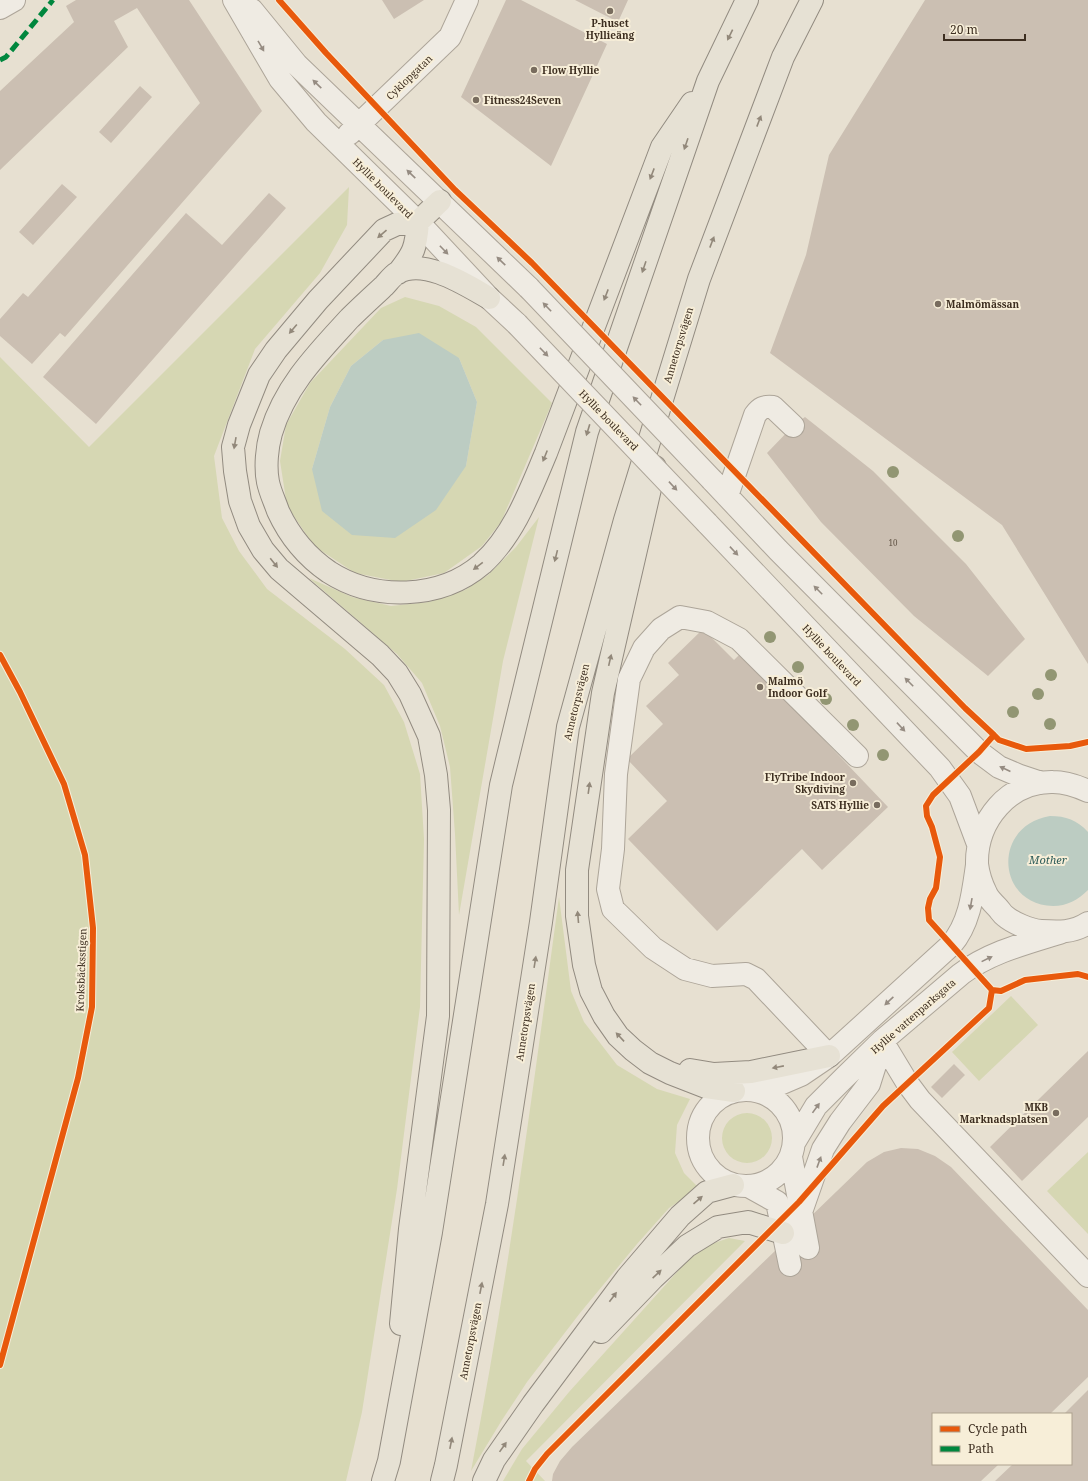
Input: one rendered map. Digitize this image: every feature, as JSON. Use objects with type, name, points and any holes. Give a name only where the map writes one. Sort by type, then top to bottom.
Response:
[{"type":"main road","points":[[386,1471],[431,1232],[501,785],[587,432],[708,81],[747,0]]},
{"type":"main road","name":"Annetorpsvägen","points":[[442,1481],[497,1204],[541,922],[568,727],[625,520],[698,279],[783,57],[812,0]]},
{"type":"main road","points":[[418,222],[417,239],[414,252],[398,273],[355,313],[311,359],[294,383],[280,407],[271,434],[268,457],[268,482],[274,502],[284,522],[309,555],[328,571],[347,582],[371,590],[398,593],[440,588],[462,577],[482,564],[498,546],[514,524],[530,493],[662,147],[708,81]]},
{"type":"main road","points":[[386,1471],[410,1229],[438,1016],[439,810],[436,775],[429,736],[410,694],[397,673],[380,655],[279,569],[263,550],[249,526],[240,502],[233,447],[239,425],[259,375],[276,350],[318,300],[384,230],[397,224],[418,222],[440,201]]},
{"type":"main road","points":[[398,273],[410,269],[421,268],[440,273],[457,280],[490,298]]},
{"type":"main road","points":[[698,279],[602,693],[577,870],[578,916],[584,965],[591,991],[604,1016],[618,1036],[633,1050],[650,1062],[670,1073],[706,1087],[743,1091]]},
{"type":"main road","points":[[650,1062],[714,1074],[751,1072],[829,1056]]},
{"type":"main road","points":[[484,1481],[494,1460],[533,1404],[627,1278],[680,1216],[707,1192],[741,1186]]},
{"type":"main road","points":[[533,1404],[653,1278],[687,1246],[718,1227],[748,1222],[784,1233]]},
{"type":"street","points":[[0,8],[14,0]]},
{"type":"street","name":"Hyllie boulevard","points":[[234,0],[280,79],[316,122],[418,222],[490,298],[517,324],[940,768],[960,796],[978,844]]},
{"type":"street","points":[[244,0],[297,65],[529,288],[778,550],[979,752],[999,767],[1041,784]]},
{"type":"street","name":"Cyklopgatan","points":[[339,144],[450,37],[467,0]]},
{"type":"street","points":[[719,488],[755,415],[760,409],[767,406],[773,407],[793,426]]},
{"type":"street","points":[[829,1056],[756,979],[746,974],[712,976],[685,969],[653,948],[613,909],[608,889],[613,849],[616,774],[629,679],[644,648],[661,629],[680,617],[707,622],[739,639],[857,756]]},
{"type":"street","points":[[790,1265],[777,1202],[719,1178],[708,1167],[700,1153],[698,1138],[700,1123],[708,1109],[719,1098],[743,1091],[780,1084],[801,1075],[829,1056],[958,938],[970,909],[977,865],[978,844],[985,824],[997,806],[1013,793],[1032,785],[1052,782],[1083,786]]},
{"type":"street","points":[[977,865],[986,894],[1005,916],[1032,930],[1077,931]]},
{"type":"street","name":"Hyllie vattenparksgata","points":[[793,1149],[816,1106],[882,1041],[970,967],[1002,952],[1077,931]]},
{"type":"street","points":[[801,1212],[823,1149],[840,1122],[869,1084],[882,1041]]},
{"type":"street","points":[[882,1041],[908,1084],[920,1100],[1088,1276]]},
{"type":"street","points":[[743,1091],[767,1094],[779,1103],[788,1113],[793,1127],[793,1149],[801,1212],[808,1248]]},
{"type":"street","points":[[741,1186],[767,1182],[781,1172],[793,1149]]},
{"type":"green space","points":[[349,187],[347,225],[320,273],[255,349],[214,456],[222,518],[239,551],[267,589],[345,649],[384,685],[404,722],[420,774],[424,839],[420,1007],[397,1189],[362,1412],[346,1481],[0,1481],[0,357],[89,447]]},
{"type":"green space","points":[[405,297],[439,306],[476,327],[552,403],[501,522],[482,546],[444,573],[401,582],[355,573],[314,546],[287,506],[280,461],[286,425],[310,383],[381,308]],"holes":[[[383,340],[459,358],[477,402],[466,466],[312,469],[330,407],[351,366]]]},
{"type":"green space","points":[[539,517],[503,661],[459,915],[450,767],[440,726],[422,683],[397,654],[309,578],[352,597],[391,606],[429,602],[465,590],[488,575],[516,547]]},
{"type":"green space","points":[[559,897],[571,991],[584,1022],[617,1065],[657,1089],[690,1099],[677,1125],[675,1153],[684,1173],[699,1188],[669,1208],[580,1313],[527,1382],[471,1471],[497,1328],[508,1257]]},
{"type":"green space","points":[[1011,996],[1038,1025],[979,1081],[952,1052]]},
{"type":"green space","points":[[747,1113],[757,1115],[765,1120],[770,1128],[772,1138],[770,1148],[765,1156],[757,1161],[747,1163],[737,1161],[729,1156],[724,1148],[722,1138],[724,1128],[729,1120],[737,1115]]},
{"type":"green space","points":[[1088,1152],[1088,1234],[1047,1191]]},
{"type":"green space","points":[[729,1238],[745,1241],[526,1461],[545,1481],[503,1481],[522,1449],[569,1392],[687,1261],[705,1246]]},
{"type":"water","points":[[419,333],[459,358],[477,402],[466,466],[436,510],[395,538],[352,535],[322,511],[312,469],[330,407],[351,366],[383,340]]},
{"type":"water","name":"Mother","points":[[1050,816],[1071,820],[1080,824],[1088,832],[1088,890],[1072,902],[1058,906],[1034,902],[1021,893],[1012,880],[1008,864],[1010,849],[1018,834],[1031,823]]},
{"type":"building","points":[[76,0],[189,0],[262,111],[65,337],[60,333],[32,364],[0,336],[0,319],[23,293],[28,297],[200,103],[137,8],[114,21],[128,47],[0,170],[0,91],[74,22],[66,6]]},
{"type":"building","points":[[382,0],[424,0],[394,19]]},
{"type":"building","name":"Flow Hyllie","points":[[506,0],[521,0],[607,44],[551,166],[461,97]]},
{"type":"building","name":"P-huset Hyllieäng","points":[[575,0],[628,0],[618,22]]},
{"type":"building","name":"Malmömässan","points":[[925,0],[1088,0],[1088,664],[1002,525],[770,353],[806,255],[829,155]]},
{"type":"building","points":[[140,86],[152,97],[111,143],[99,132]]},
{"type":"building","points":[[62,184],[77,197],[33,245],[19,232]]},
{"type":"building","points":[[269,193],[286,208],[96,424],[43,377],[186,213],[222,245]]},
{"type":"building","points":[[805,417],[873,471],[966,564],[1025,639],[988,676],[914,616],[821,522],[767,453],[793,426]]},
{"type":"building","points":[[703,629],[734,660],[741,653],[888,807],[822,870],[802,849],[717,931],[628,839],[667,801],[627,759],[663,724],[646,706],[679,675],[668,663]]},
{"type":"building","name":"MKB Marknadsplatsen","points":[[1088,1051],[1088,1117],[1022,1181],[990,1147]]},
{"type":"building","points":[[954,1064],[965,1075],[942,1098],[931,1087]]},
{"type":"building","points":[[901,1148],[918,1149],[935,1156],[951,1167],[1088,1310],[1088,1377],[1051,1413],[932,1413],[932,1465],[998,1465],[981,1481],[552,1481],[553,1474],[560,1461],[572,1447],[867,1162],[884,1152]]},
{"type":"building","points":[[1088,1390],[1088,1481],[995,1481],[1012,1465],[1072,1465],[1072,1413],[1065,1413]]},
{"type":"marked path","points":[[0,60],[6,57],[53,0]]},
{"type":"cycle path","points":[[279,0],[326,53],[455,190],[532,263],[965,708],[999,740],[1026,749],[1070,746],[1088,742]]},
{"type":"cycle path","name":"Kroksbäcksstigen","points":[[0,655],[20,692],[64,784],[85,855],[93,928],[92,1007],[78,1078],[0,1365]]},
{"type":"cycle path","points":[[994,735],[979,752],[933,795],[926,806],[927,816],[932,827],[940,857],[936,888],[930,899],[928,908],[929,920],[992,990],[1001,991],[1025,980],[1078,974],[1088,977]]},
{"type":"cycle path","points":[[529,1481],[535,1469],[547,1454],[799,1202],[883,1106],[989,1008],[992,990]]},
{"type":"place","name":"P-huset Hyllieäng","points":[[610,11]]},
{"type":"place","name":"Flow Hyllie","points":[[534,70]]},
{"type":"place","name":"Fitness24Seven","points":[[476,100]]},
{"type":"place","name":"Malmömässan","points":[[938,304]]},
{"type":"place","name":"Malmö Indoor Golf","points":[[760,687]]},
{"type":"place","name":"FlyTribe Indoor Skydiving","points":[[853,783]]},
{"type":"place","name":"SATS Hyllie","points":[[877,805]]},
{"type":"place","name":"MKB Marknadsplatsen","points":[[1056,1113]]}]
